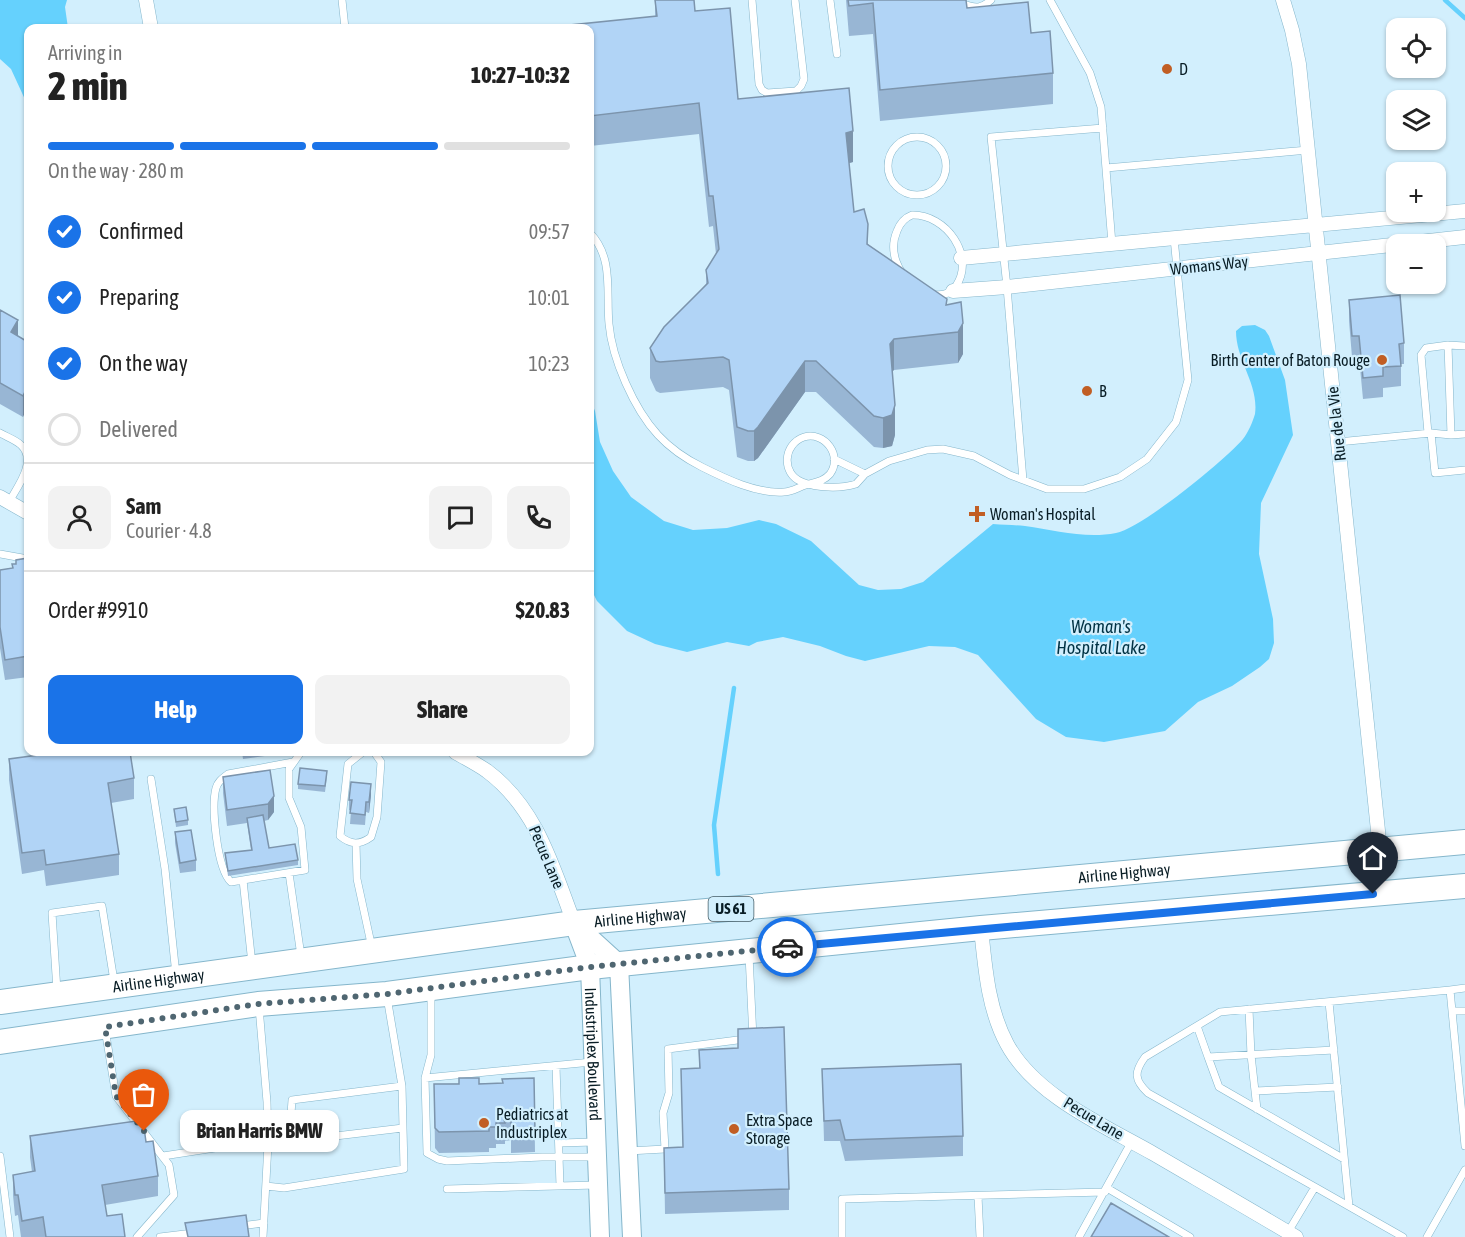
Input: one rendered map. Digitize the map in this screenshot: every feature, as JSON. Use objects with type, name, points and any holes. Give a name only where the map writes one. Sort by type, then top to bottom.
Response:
[{"type":"highway","name":"Airline Highway","points":[[0,1002],[574,923],[1465,842]]},
{"type":"highway","points":[[0,1042],[258,1004],[387,994],[590,967],[981,928],[1465,886]]},
{"type":"street","points":[[146,0],[151,24]]},
{"type":"street","name":"Rue de la Vie","points":[[1283,0],[1299,64],[1380,850]]},
{"type":"street","name":"Womans Way","points":[[961,258],[1465,211]]},
{"type":"street","name":"Womans Way","points":[[953,291],[1465,237]]},
{"type":"street","points":[[4,500],[24,511]]},
{"type":"street","name":"Pecue Lane","points":[[462,756],[487,771],[507,789],[528,815],[543,841],[574,923]]},
{"type":"street","points":[[574,923],[619,964]]},
{"type":"street","name":"Industriplex Boulevard","points":[[574,923],[590,967],[600,1237]]},
{"type":"street","name":"Pecue Lane","points":[[981,928],[991,998],[998,1024],[1016,1058],[1032,1076],[1051,1092],[1290,1235]]},
{"type":"street","name":"Industriplex Boulevard","points":[[619,964],[632,1237]]},
{"type":"lane","points":[[342,0],[345,24]]},
{"type":"lane","points":[[752,0],[759,84],[767,93],[796,90],[804,79],[795,0]]},
{"type":"lane","points":[[830,0],[837,54]]},
{"type":"lane","points":[[964,4],[973,8],[981,8],[991,0]]},
{"type":"lane","points":[[1050,0],[1090,73],[1101,107],[1112,244]]},
{"type":"lane","points":[[1023,480],[1007,287],[991,137],[1102,128]]},
{"type":"lane","points":[[916,137],[925,138],[940,148],[945,157],[946,167],[944,177],[932,191],[922,195],[912,195],[895,186],[890,178],[888,159],[899,143],[916,137]]},
{"type":"lane","points":[[1106,168],[1308,150]]},
{"type":"lane","points":[[920,214],[945,227],[958,244],[961,258],[962,272],[953,291],[938,296],[925,291],[906,278],[898,269],[893,259],[895,234],[905,217],[920,214]]},
{"type":"lane","points":[[594,239],[605,257],[608,275],[609,325],[615,353],[627,385],[658,435],[677,452],[725,478],[759,489],[784,492],[810,484],[825,479],[830,473],[834,459],[833,451],[823,440],[808,436],[795,442],[790,448],[787,464],[795,478],[810,484],[847,487],[856,484],[865,474],[889,461],[911,454],[943,449],[974,456],[1047,489],[1084,489],[1120,477],[1147,459],[1176,422],[1188,380],[1174,238]]},
{"type":"lane","points":[[1465,346],[1448,345],[1426,348],[1421,355],[1435,473],[1465,470]]},
{"type":"lane","points":[[1448,345],[1451,435]]},
{"type":"lane","points":[[0,433],[21,445],[24,450]]},
{"type":"lane","points":[[1338,442],[1429,433],[1465,434]]},
{"type":"lane","points":[[834,459],[865,474]]},
{"type":"lane","points":[[4,500],[24,475]]},
{"type":"lane","points":[[0,554],[24,558]]},
{"type":"lane","points":[[294,762],[228,774],[221,779],[216,788],[214,803],[216,829],[225,873],[231,882],[305,870],[302,827],[289,798],[289,769],[294,762],[298,756]]},
{"type":"lane","points":[[358,756],[348,764],[340,836],[347,842],[362,844],[371,837],[377,817],[381,762],[377,756]]},
{"type":"lane","points":[[151,779],[165,870],[176,977]]},
{"type":"lane","points":[[356,843],[357,879],[373,950]]},
{"type":"lane","points":[[289,873],[302,960]]},
{"type":"lane","points":[[243,880],[252,967]]},
{"type":"lane","points":[[57,994],[52,913],[102,906],[114,986]]},
{"type":"lane","points":[[628,1151],[665,1149],[663,1113],[669,1093],[668,1049],[753,1038],[749,951]]},
{"type":"lane","points":[[431,988],[431,1055],[425,1078],[428,1153],[447,1161],[560,1157],[597,1149]]},
{"type":"lane","points":[[1403,1237],[1148,1093],[1140,1086],[1137,1075],[1139,1065],[1145,1057],[1220,1012],[1465,988]]},
{"type":"lane","points":[[1450,990],[1465,1143]]},
{"type":"lane","points":[[266,1186],[284,1188],[404,1169],[402,1086],[387,994]]},
{"type":"lane","points":[[1329,1002],[1349,1206]]},
{"type":"lane","points":[[258,1004],[267,1102],[268,1142],[263,1237]]},
{"type":"lane","points":[[1250,1010],[1251,1054],[1257,1109]]},
{"type":"lane","points":[[1452,1011],[1465,1011]]},
{"type":"lane","points":[[1197,1026],[1219,1087],[1344,1159]]},
{"type":"lane","points":[[105,1027],[116,1096],[169,1165],[174,1195],[137,1237]]},
{"type":"lane","points":[[1208,1057],[1334,1050]]},
{"type":"lane","points":[[425,1078],[594,1062]]},
{"type":"lane","points":[[556,1066],[560,1186]]},
{"type":"lane","points":[[289,1142],[292,1100],[402,1086]]},
{"type":"lane","points":[[1255,1090],[1338,1087]]},
{"type":"lane","points":[[162,1156],[403,1128]]},
{"type":"lane","points":[[1079,1237],[1132,1141]]},
{"type":"lane","points":[[560,1143],[597,1149]]},
{"type":"lane","points":[[0,1156],[10,1237]]},
{"type":"lane","points":[[1427,1237],[1465,1170]]},
{"type":"lane","points":[[447,1189],[598,1185]]},
{"type":"lane","points":[[1290,1235],[1315,1186]]},
{"type":"lane","points":[[842,1237],[842,1199],[1106,1190],[1190,1237]]},
{"type":"lane","points":[[978,1196],[980,1237]]},
{"type":"lane","points":[[229,1228],[264,1223]]},
{"type":"lane","points":[[160,1237],[206,1231]]},
{"type":"water","points":[[0,0],[67,0],[65,7],[67,24],[24,24],[24,97],[11,69],[0,59]]},
{"type":"water","name":"Woman's Hospital Lake","points":[[1255,325],[1265,330],[1269,336],[1285,380],[1293,435],[1261,503],[1259,554],[1273,619],[1274,643],[1269,659],[1260,667],[1232,686],[1198,702],[1165,731],[1104,742],[1066,737],[1036,719],[978,655],[955,647],[929,646],[865,661],[783,637],[757,642],[749,646],[727,642],[687,652],[655,644],[627,631],[597,601],[594,595],[594,409],[600,442],[613,471],[631,497],[664,521],[693,530],[727,528],[759,520],[776,524],[811,541],[859,585],[878,590],[901,589],[923,582],[993,524],[1104,535],[1128,528],[1163,507],[1233,449],[1245,436],[1252,423],[1255,414],[1254,393],[1237,342],[1236,331],[1242,326]]},
{"type":"building","points":[[655,0],[694,0],[695,11],[730,8],[738,99],[849,88],[853,131],[846,133],[854,212],[864,209],[868,224],[867,244],[947,299],[946,305],[961,302],[963,323],[958,332],[894,339],[890,344],[895,405],[892,415],[883,418],[874,416],[816,361],[805,361],[758,427],[754,431],[748,431],[737,427],[729,360],[723,357],[656,361],[650,348],[664,327],[708,283],[706,270],[719,249],[713,196],[709,196],[699,103],[594,116],[594,24],[580,24],[657,16]]},
{"type":"building","points":[[848,0],[966,0],[967,8],[1028,2],[1031,33],[1050,31],[1053,73],[880,90],[873,3],[849,6]]},
{"type":"building","name":"Birth Center of Baton Rouge","points":[[1400,295],[1404,343],[1399,344],[1401,366],[1383,367],[1383,376],[1363,378],[1359,336],[1352,336],[1349,300]]},
{"type":"building","points":[[0,310],[18,320],[11,332],[24,340],[23,396],[0,383]]},
{"type":"building","points":[[24,559],[24,657],[5,660],[0,627],[0,570],[13,568],[12,564],[16,564],[16,560]]},
{"type":"building","points":[[31,756],[131,756],[134,778],[108,783],[119,854],[46,865],[44,850],[22,853],[9,759]]},
{"type":"building","points":[[300,768],[327,771],[325,786],[298,784]]},
{"type":"building","points":[[270,770],[274,796],[268,804],[227,810],[223,777]]},
{"type":"building","points":[[351,782],[371,784],[365,815],[350,813]]},
{"type":"building","points":[[186,807],[188,820],[176,822],[174,809]]},
{"type":"building","points":[[263,815],[269,848],[295,844],[298,860],[228,871],[225,853],[252,850],[247,818]]},
{"type":"building","points":[[191,830],[196,860],[180,863],[175,832]]},
{"type":"building","name":"Extra Space Storage","points":[[784,1027],[789,1189],[665,1193],[664,1148],[683,1147],[681,1069],[700,1068],[699,1050],[738,1048],[738,1029]]},
{"type":"building","points":[[961,1064],[963,1136],[845,1140],[840,1120],[824,1121],[822,1069]]},
{"type":"building","points":[[459,1078],[479,1078],[479,1084],[503,1083],[502,1079],[534,1078],[535,1132],[511,1132],[511,1120],[504,1120],[505,1123],[496,1123],[496,1127],[489,1127],[489,1131],[439,1132],[435,1128],[434,1084],[459,1084]]},
{"type":"building","points":[[143,1120],[146,1142],[153,1141],[158,1176],[102,1185],[107,1216],[122,1214],[125,1237],[46,1237],[43,1217],[22,1221],[18,1195],[15,1195],[13,1175],[35,1171],[30,1136]]},
{"type":"building","points":[[1111,1203],[1169,1237],[1091,1237]]},
{"type":"building","points":[[246,1215],[249,1237],[188,1237],[185,1223]]},
{"type":"waterway","points":[[1445,0],[1465,18]]},
{"type":"waterway","points":[[718,874],[714,825],[734,688]]},
{"type":"way so far","points":[[144,1131],[116,1096],[105,1027],[258,1004],[387,994],[590,967],[787,947]]},
{"type":"place","name":"D","points":[[1167,69]]},
{"type":"place","name":"Birth Center of Baton Rouge","points":[[1382,360]]},
{"type":"place","name":"B","points":[[1087,391]]},
{"type":"place","name":"Woman's Hospital","points":[[977,514]]},
{"type":"place","name":"Pediatrics at Industriplex","points":[[484,1123]]},
{"type":"place","name":"Extra Space Storage","points":[[734,1129]]},
{"type":"place","name":"Brian Harris BMW","points":[[144,1131]]},
{"type":"route","points":[[787,947],[1373,894]]}]
